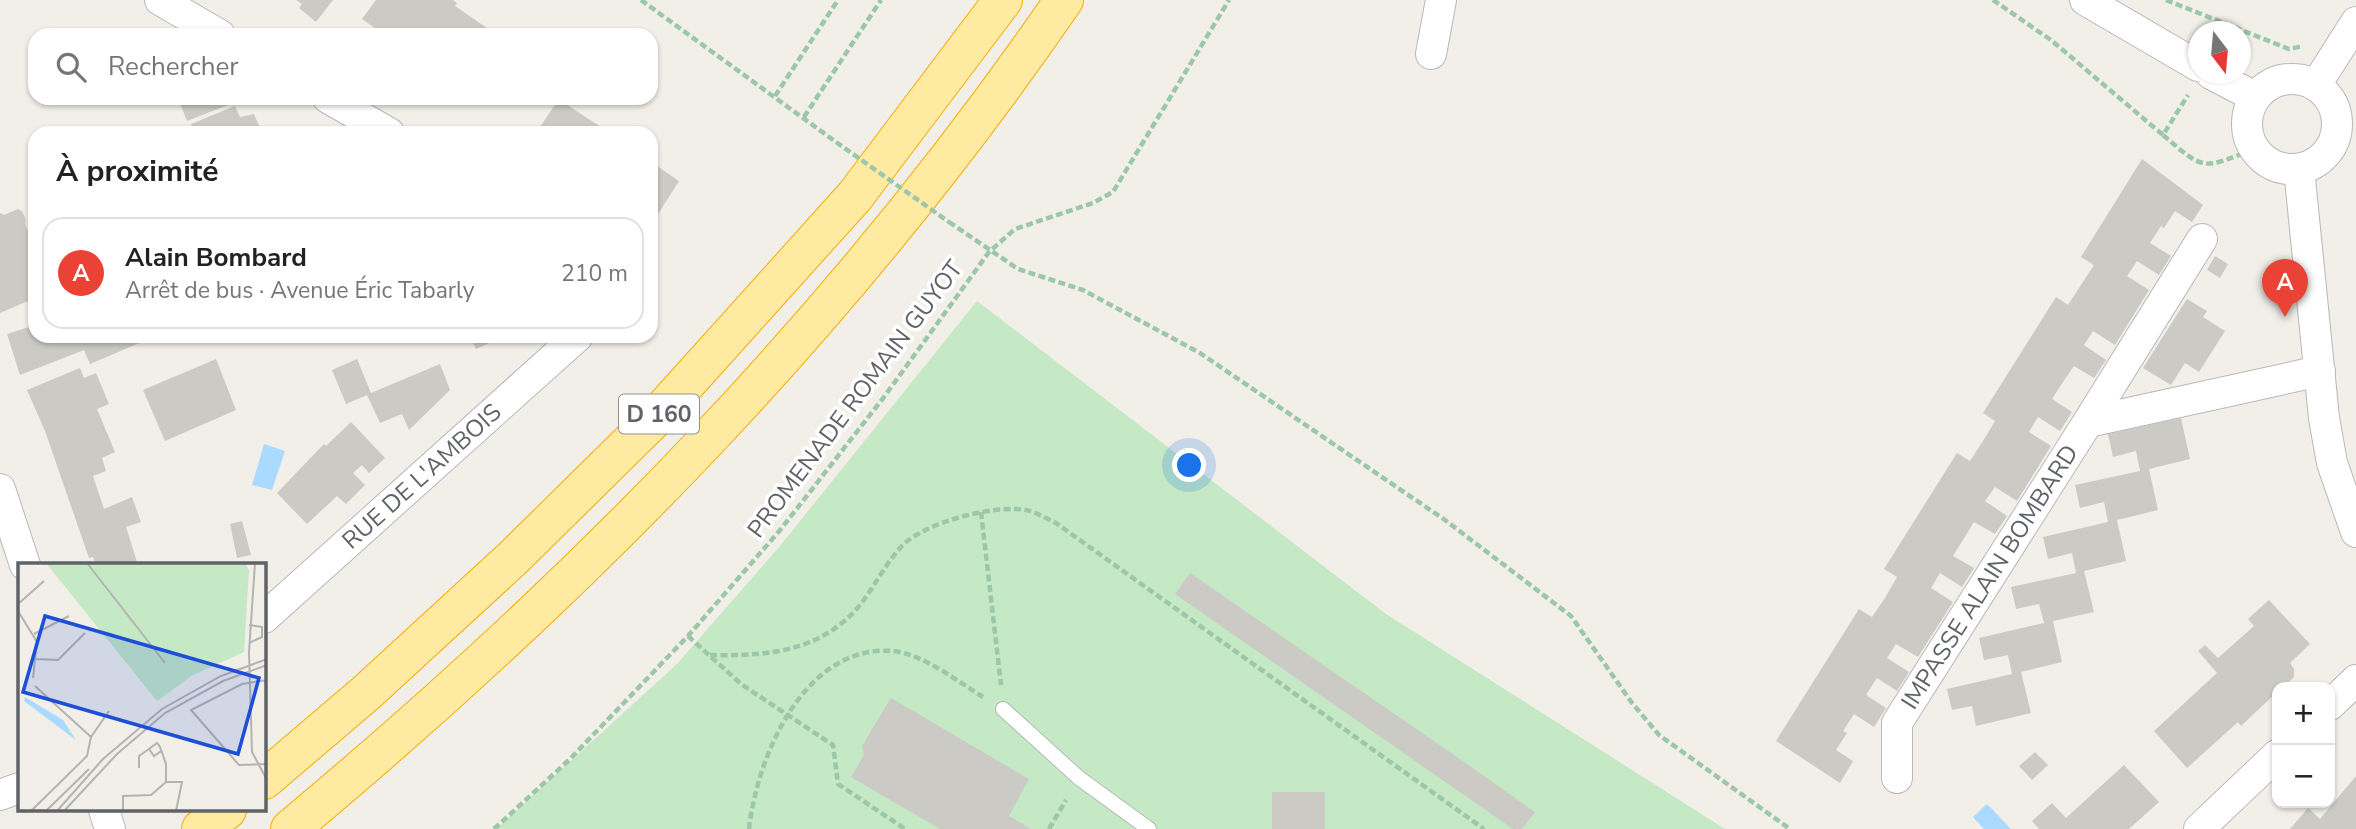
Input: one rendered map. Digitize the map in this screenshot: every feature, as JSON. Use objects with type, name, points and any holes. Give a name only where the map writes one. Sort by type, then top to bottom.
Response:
[{"type":"highway","name":"D 160","points":[[266,778],[366,693],[493,576],[656,417],[855,196],[1003,0]]},
{"type":"highway","name":"D 160","points":[[290,829],[399,738],[538,611],[677,474],[796,346],[894,231],[999,94],[1064,0]]},
{"type":"highway","points":[[201,829],[224,812]]},
{"type":"street","points":[[160,0],[208,28]]},
{"type":"street","points":[[1430,54],[1441,0]]},
{"type":"street","points":[[2085,0],[2188,66]]},
{"type":"street","points":[[2336,99],[2290,78],[2277,81],[2255,97],[2246,123],[2254,149],[2273,166],[2299,169],[2323,157],[2337,135],[2336,99],[2356,22]]},
{"type":"street","points":[[2224,84],[2255,97]]},
{"type":"street","points":[[340,105],[377,126]]},
{"type":"street","points":[[2299,169],[2332,463],[2356,532]]},
{"type":"street","name":"IMPASSE ALAIN BOMBARD","points":[[1896,778],[1897,723],[2202,239]]},
{"type":"street","name":"RUE DE L'AMBOIS","points":[[266,616],[570,343]]},
{"type":"street","name":"IMPASSE ALAIN BOMBARD","points":[[2088,422],[2320,371]]},
{"type":"street","points":[[0,489],[24,563]]},
{"type":"street","points":[[2335,700],[2356,680]]},
{"type":"street","points":[[2199,829],[2272,760]]},
{"type":"street","points":[[0,795],[18,788]]},
{"type":"street","points":[[105,812],[110,829]]},
{"type":"lane","points":[[1003,709],[1079,778],[1149,829]]},
{"type":"path","points":[[641,0],[989,251],[1018,268],[1083,290],[1200,353],[1445,520],[1572,616],[1632,703],[1659,735],[1790,829]]},
{"type":"path","points":[[775,96],[838,0]]},
{"type":"path","points":[[804,117],[881,0]]},
{"type":"path","name":"PROMENADE ROMAIN GUYOT","points":[[494,829],[569,760],[688,636],[824,474],[989,251],[1015,229],[1093,203],[1113,192],[1229,0]]},
{"type":"path","points":[[1993,0],[2051,40],[2194,162],[2213,165],[2254,149]]},
{"type":"path","points":[[2166,0],[2210,21]]},
{"type":"path","points":[[2251,37],[2289,49],[2314,44]]},
{"type":"path","points":[[2163,135],[2196,84]]},
{"type":"path","points":[[710,655],[751,656],[784,651],[814,640],[842,623],[869,595],[901,546],[929,528],[981,512],[1026,510],[1056,523],[1483,829]]},
{"type":"path","points":[[981,512],[1003,709]]},
{"type":"path","points":[[688,636],[741,684],[833,745],[838,784],[905,829]]},
{"type":"path","points":[[749,829],[751,805],[765,760],[808,686],[835,664],[866,652],[895,651],[924,662],[1003,709]]},
{"type":"path","points":[[1049,829],[1079,778]]},
{"type":"green space","points":[[977,301],[1386,614],[1725,829],[496,829],[677,664],[780,546]]},
{"type":"water","points":[[264,444],[285,451],[272,490],[252,485]]},
{"type":"water","points":[[1987,804],[2011,829],[1984,829],[1973,817]]},
{"type":"building","points":[[296,0],[333,0],[316,22],[299,8],[302,4]]},
{"type":"building","points":[[376,0],[453,0],[457,3],[455,6],[487,28],[375,28],[362,19]]},
{"type":"building","points":[[181,105],[228,105],[187,121]]},
{"type":"building","points":[[555,105],[568,105],[599,126],[541,126]]},
{"type":"building","points":[[235,106],[240,117],[254,114],[259,126],[192,126],[191,124]]},
{"type":"building","points":[[2142,159],[2203,205],[2192,222],[2175,211],[2150,243],[2171,256],[2159,275],[2137,261],[2127,276],[2149,290],[2115,345],[2093,331],[2084,345],[2106,360],[2094,378],[2074,366],[2063,382],[2052,399],[2072,412],[2060,431],[2038,417],[2029,432],[2051,446],[2017,501],[1995,487],[1985,501],[2007,516],[1995,534],[1974,522],[1953,556],[1974,568],[1962,587],[1940,573],[1931,588],[1953,602],[1918,657],[1896,644],[1887,658],[1909,672],[1897,691],[1877,678],[1866,695],[1886,708],[1874,727],[1854,714],[1843,731],[1847,733],[1836,750],[1853,761],[1840,783],[1776,741],[1859,609],[1872,617],[1885,598],[1897,577],[1884,569],[1957,453],[1970,461],[1983,441],[1995,421],[1983,413],[2056,297],[2068,305],[2094,265],[2081,257]]},
{"type":"building","points":[[658,167],[679,181],[658,214]]},
{"type":"building","points":[[18,209],[26,220],[28,301],[0,313],[0,213],[4,215]]},
{"type":"building","points":[[2215,256],[2228,264],[2220,278],[2207,270]]},
{"type":"building","points":[[2187,299],[2207,311],[2203,317],[2225,331],[2199,372],[2185,363],[2171,385],[2143,368]]},
{"type":"building","points":[[28,327],[28,343],[140,343],[90,364],[84,350],[20,375],[7,334]]},
{"type":"building","points":[[473,343],[489,343],[476,349]]},
{"type":"building","points":[[216,359],[236,410],[165,441],[143,390]]},
{"type":"building","points":[[357,359],[371,393],[440,364],[450,390],[409,430],[402,414],[380,423],[367,395],[346,404],[332,370]]},
{"type":"building","points":[[80,368],[84,378],[96,373],[109,404],[97,409],[115,452],[102,458],[106,471],[93,476],[104,509],[132,497],[141,522],[126,527],[137,563],[95,563],[93,557],[89,558],[45,431],[27,390]]},
{"type":"building","points":[[2181,418],[2190,459],[2149,469],[2158,510],[2117,520],[2126,561],[2084,571],[2094,612],[2053,621],[2062,662],[2021,672],[2031,713],[1976,726],[1972,706],[1952,710],[1947,689],[2012,674],[2008,655],[1984,660],[1979,638],[2044,623],[2039,604],[2016,609],[2011,587],[2076,573],[2072,553],[2048,559],[2043,537],[2108,522],[2104,502],[2080,508],[2075,485],[2140,471],[2136,451],[2113,457],[2108,434]]},
{"type":"building","points":[[351,422],[385,458],[369,473],[362,465],[353,473],[365,485],[346,504],[337,496],[307,524],[277,493],[324,444],[326,446]]},
{"type":"building","points":[[242,521],[251,555],[237,558],[230,524]]},
{"type":"building","points":[[1190,573],[1535,812],[1522,829],[1513,829],[1175,594]]},
{"type":"building","points":[[2269,600],[2310,644],[2290,663],[2294,669],[2294,677],[2288,682],[2272,682],[2272,697],[2241,726],[2238,722],[2187,768],[2154,731],[2217,673],[2198,651],[2205,645],[2218,658],[2254,626],[2248,619]]},
{"type":"building","points":[[891,698],[1029,779],[1009,816],[1031,829],[940,829],[851,777],[864,755],[862,746]]},
{"type":"building","points":[[2035,752],[2048,765],[2032,780],[2019,766]]},
{"type":"building","points":[[2124,765],[2159,802],[2129,829],[2039,829],[2032,821],[2052,803],[2066,818]]},
{"type":"building","points":[[2356,776],[2356,829],[2290,829],[2308,808],[2320,819],[2329,808],[2335,808],[2335,801]]},
{"type":"building","points":[[1272,792],[1325,792],[1325,829],[1272,829]]},
{"type":"place","name":"Alain Bombard","points":[[2285,317]]}]
